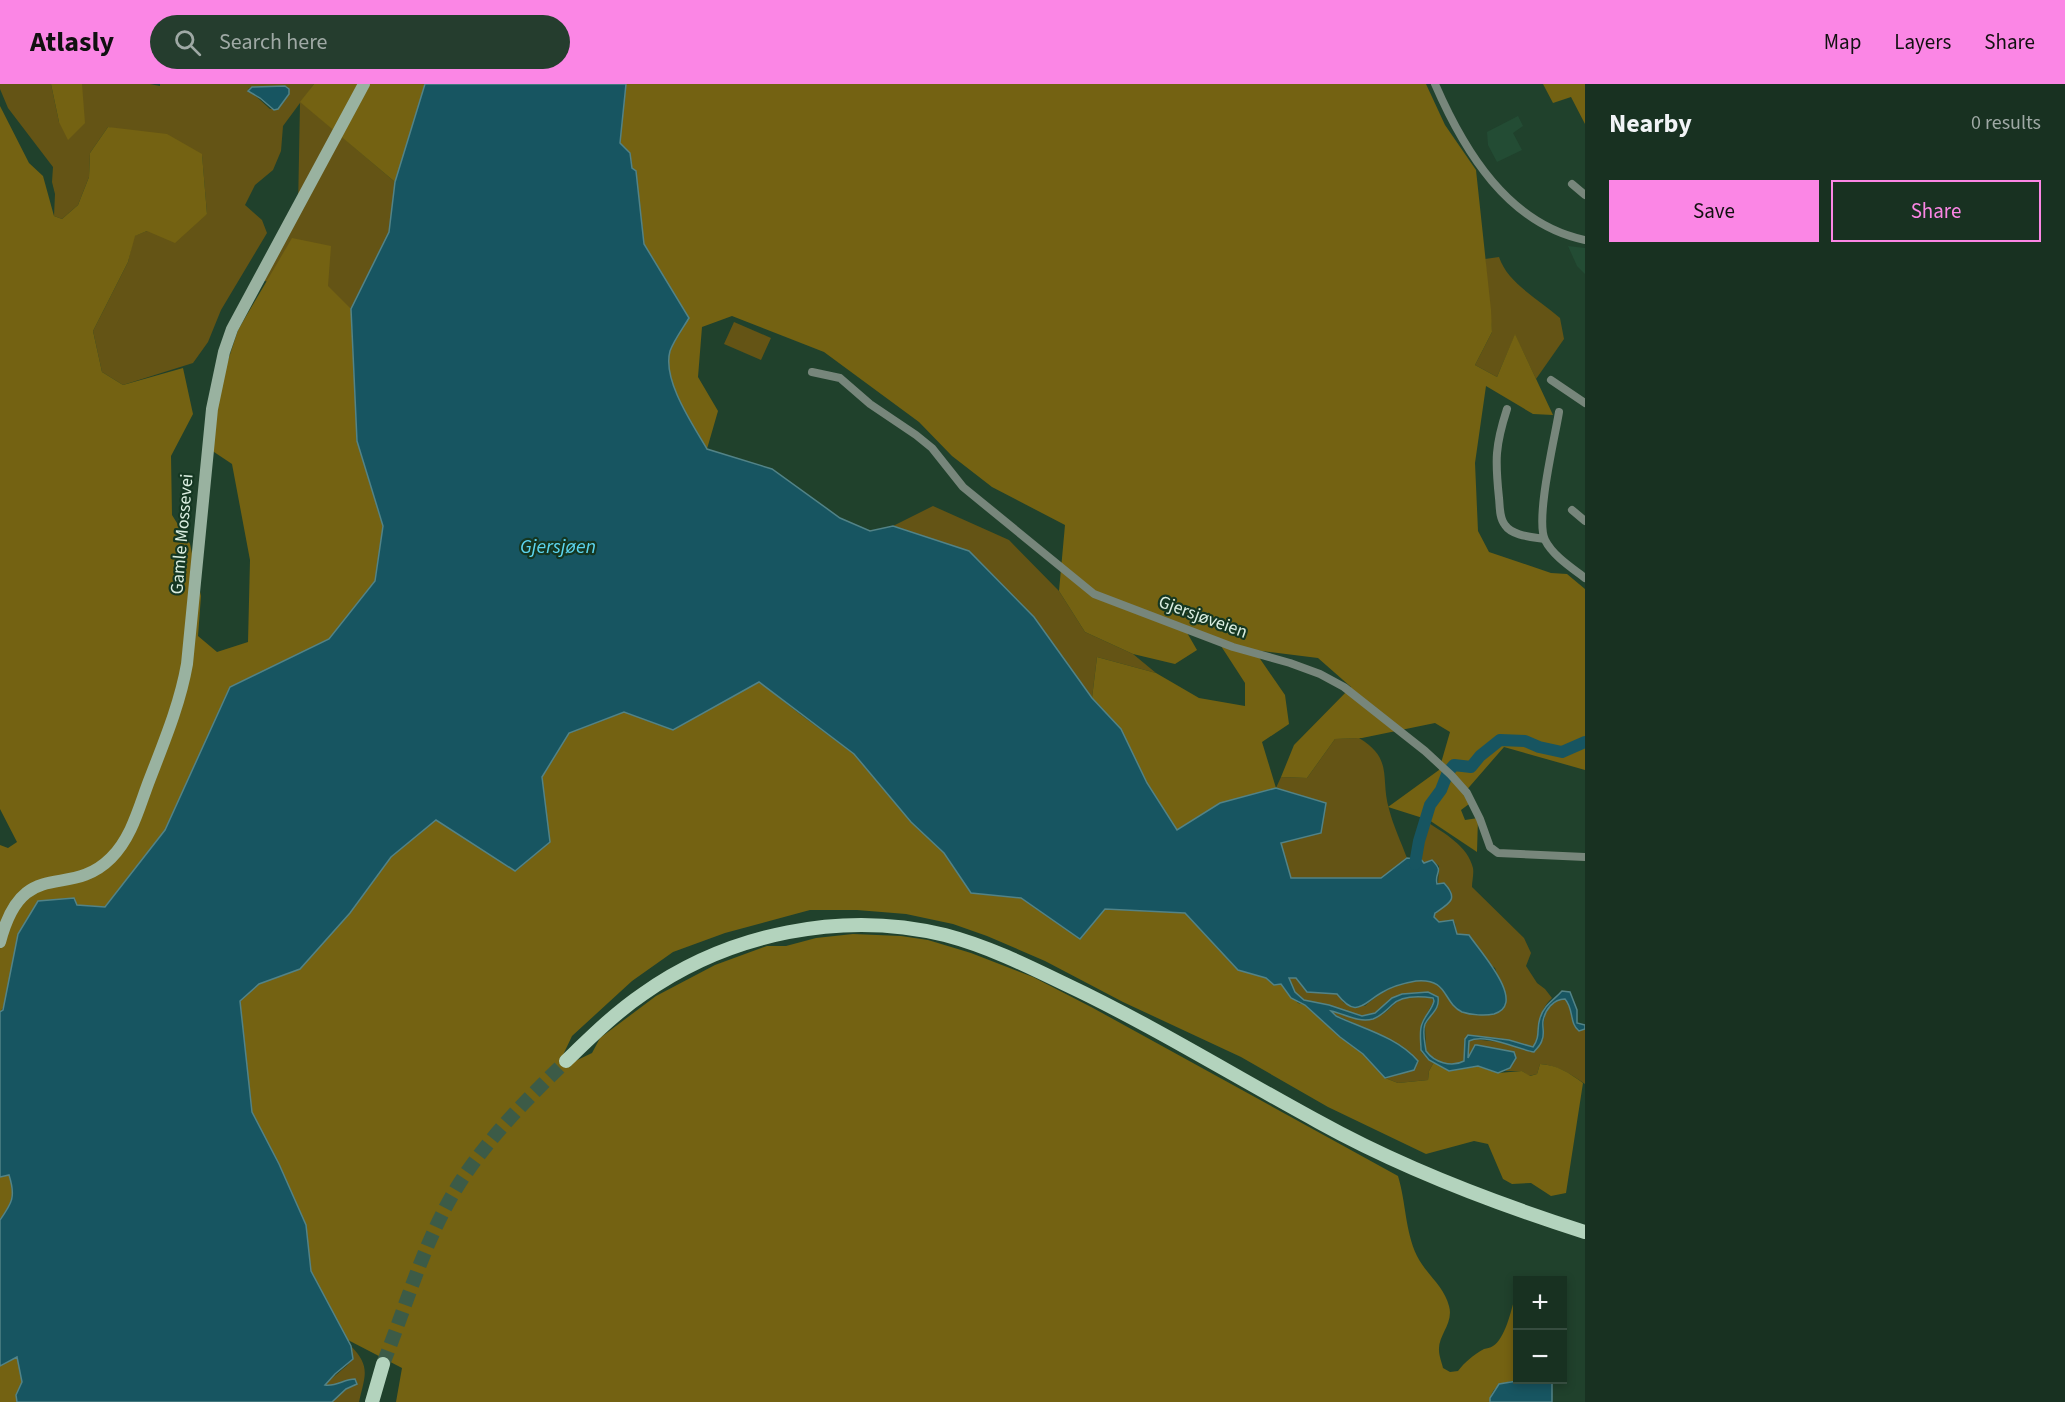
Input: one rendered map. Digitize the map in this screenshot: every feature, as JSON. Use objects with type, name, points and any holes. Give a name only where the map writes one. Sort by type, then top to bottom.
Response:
[{"type":"main road","name":"Gamle Mossevei","points":[[0,942],[7,920],[22,896],[42,884],[75,877],[98,868],[111,858],[129,833],[182,691],[188,654],[212,409],[224,352],[232,329],[364,84]]},
{"type":"main road","points":[[566,1061],[608,1021],[643,994],[675,974],[724,950],[780,933],[817,928],[874,926],[921,931],[980,946],[1078,990],[1179,1042],[1322,1124],[1381,1152],[1504,1205],[1585,1232]]},
{"type":"main road","points":[[372,1402],[384,1364]]},
{"type":"street","points":[[1435,84],[1458,133],[1490,179],[1520,209],[1539,224],[1564,235],[1585,240]]},
{"type":"street","points":[[1572,184],[1585,195]]},
{"type":"street","name":"Gjersjøveien","points":[[812,372],[840,378],[870,404],[916,435],[932,448],[963,487],[1094,594],[1233,647],[1320,674],[1344,687],[1448,773],[1467,793],[1480,819],[1490,848],[1498,853],[1585,857]]},
{"type":"street","points":[[1551,380],[1585,403]]},
{"type":"street","points":[[1507,409],[1500,429],[1495,456],[1501,517],[1507,528],[1519,534],[1544,539]]},
{"type":"street","points":[[1559,412],[1544,502],[1542,522],[1544,539],[1559,558],[1585,578]]},
{"type":"street","points":[[1572,510],[1585,521]]},
{"type":"shaded area","points":[[0,84],[51,84],[59,122],[82,88],[82,84],[160,86],[160,84],[314,84],[301,102],[395,182],[389,232],[351,309],[259,279],[298,209],[300,103],[283,126],[281,151],[273,170],[255,185],[245,205],[262,220],[267,233],[221,310],[208,342],[193,363],[123,385],[102,372],[93,331],[128,262],[134,236],[207,214],[202,155],[108,127],[90,153],[89,177],[78,205],[62,219],[54,216],[53,167],[8,108]],"holes":[[[285,86],[289,94],[278,109],[270,109],[248,89]]]},
{"type":"shaded area","points":[[51,84],[82,84],[85,123],[68,140],[59,122]]},
{"type":"shaded area","points":[[314,84],[425,84],[395,182],[300,102]]},
{"type":"shaded area","points":[[626,84],[1426,84],[1445,125],[1476,170],[1492,332],[1475,365],[1497,377],[1515,334],[1553,415],[1533,414],[1486,386],[1475,463],[1478,531],[1489,552],[1551,573],[1567,574],[1585,589],[1585,770],[1504,747],[1464,793],[1469,804],[1461,810],[1465,820],[1478,818],[1477,852],[1429,820],[1388,807],[1439,770],[1450,732],[1435,723],[1362,738],[1335,739],[1307,778],[1281,777],[1294,745],[1351,687],[1318,658],[1254,650],[1285,695],[1289,724],[1262,742],[1276,788],[1221,803],[1177,831],[1147,783],[1121,729],[1092,698],[1097,657],[1156,673],[1199,698],[1245,706],[1245,683],[1221,646],[1182,624],[1197,650],[1175,664],[1133,654],[1085,632],[1059,591],[1065,525],[992,487],[952,456],[919,422],[824,352],[732,316],[702,327],[698,377],[718,411],[707,449],[680,402],[670,375],[670,351],[688,318],[644,244],[636,171],[632,168],[630,153],[620,143]]},
{"type":"shaded area","points":[[1543,84],[1585,84],[1585,124],[1571,97],[1553,103]]},
{"type":"shaded area","points":[[0,106],[29,163],[43,176],[54,216],[62,219],[78,205],[89,177],[90,153],[108,127],[167,134],[202,154],[207,214],[175,243],[147,231],[135,236],[128,262],[93,331],[102,372],[123,385],[183,368],[193,414],[171,456],[172,515],[190,544],[201,596],[198,636],[217,652],[248,642],[250,560],[232,464],[208,448],[212,409],[238,330],[292,238],[331,246],[328,286],[351,309],[357,441],[383,526],[375,581],[330,639],[230,687],[165,830],[105,907],[77,905],[0,1012],[0,845],[8,848],[17,842],[0,809]]},
{"type":"shaded area","points":[[1518,116],[1523,126],[1513,133],[1522,150],[1497,162],[1488,145],[1487,132]]},
{"type":"shaded area","points":[[1568,246],[1585,248],[1585,274],[1577,266]]},
{"type":"shaded area","points":[[1499,257],[1509,275],[1525,291],[1560,318],[1564,339],[1536,379],[1515,335],[1497,377],[1475,365],[1492,332],[1485,259]]},
{"type":"shaded area","points":[[734,322],[771,338],[761,360],[724,344]]},
{"type":"shaded area","points":[[933,506],[1009,540],[1059,591],[1085,632],[1133,654],[1156,673],[1097,657],[1092,698],[1034,617],[969,551],[893,526]]},
{"type":"shaded area","points":[[759,682],[854,754],[911,822],[944,853],[971,893],[1021,898],[1080,939],[1105,909],[1185,913],[1238,970],[1266,978],[1270,982],[1281,983],[1298,1003],[1305,1005],[1340,1037],[1363,1054],[1385,1078],[1398,1083],[1428,1080],[1429,1071],[1434,1062],[1449,1071],[1478,1066],[1498,1073],[1522,1071],[1530,1076],[1537,1074],[1540,1064],[1558,1068],[1583,1083],[1566,1193],[1551,1196],[1531,1183],[1512,1184],[1503,1179],[1488,1144],[1474,1141],[1426,1154],[1328,1107],[1241,1057],[1123,1002],[1045,961],[953,924],[906,914],[857,910],[810,910],[725,933],[673,952],[632,981],[572,1036],[563,1055],[569,1064],[592,1053],[600,1038],[656,996],[715,965],[767,946],[786,946],[816,938],[853,934],[901,936],[928,940],[971,953],[1033,977],[1093,1008],[1398,1176],[1413,1246],[1417,1256],[1443,1292],[1449,1306],[1448,1323],[1439,1344],[1439,1355],[1443,1368],[1450,1372],[1458,1371],[1473,1356],[1492,1347],[1504,1331],[1513,1304],[1513,1381],[1497,1387],[1493,1391],[1490,1402],[396,1402],[402,1368],[346,1339],[311,1271],[306,1225],[279,1164],[252,1112],[240,1001],[259,984],[300,969],[350,913],[391,857],[436,820],[516,871],[550,842],[542,777],[569,733],[624,712],[673,730]]},
{"type":"shaded area","points":[[1359,738],[1370,746],[1382,762],[1389,809],[1407,858],[1382,878],[1291,878],[1281,843],[1326,803],[1276,788],[1281,777],[1307,778],[1335,739]]},
{"type":"shaded area","points":[[1427,822],[1461,847],[1473,868],[1472,887],[1524,938],[1531,953],[1526,966],[1537,983],[1552,998],[1543,1011],[1533,1047],[1509,1040],[1468,1035],[1464,1045],[1464,1061],[1454,1064],[1443,1063],[1426,1051],[1425,1025],[1438,1005],[1431,993],[1402,994],[1375,1013],[1362,1016],[1329,1005],[1304,1000],[1295,992],[1289,978],[1296,978],[1307,992],[1337,994],[1344,1003],[1365,1006],[1388,989],[1416,980],[1437,984],[1453,1001],[1481,1013],[1492,1013],[1502,1007],[1506,1001],[1495,968],[1488,963],[1469,935],[1457,934],[1455,923],[1449,920],[1441,922],[1434,917],[1451,891],[1444,883],[1438,884],[1439,866],[1432,860],[1424,863],[1419,858],[1418,863],[1415,864],[1415,856]]},
{"type":"shaded area","points":[[1406,997],[1430,997],[1434,1001],[1422,1022],[1420,1047],[1422,1053],[1434,1062],[1429,1071],[1428,1080],[1398,1083],[1385,1078],[1402,1073],[1412,1054],[1331,1011],[1357,1018],[1377,1017]]},
{"type":"shaded area","points":[[1561,998],[1568,1003],[1576,1028],[1579,1031],[1585,1029],[1585,1084],[1553,1066],[1540,1064],[1537,1074],[1529,1076],[1522,1071],[1505,1071],[1510,1068],[1514,1052],[1477,1045],[1468,1058],[1469,1041],[1473,1039],[1508,1043],[1532,1052],[1543,1039],[1547,1011]]},
{"type":"shaded area","points":[[9,1175],[12,1189],[11,1199],[0,1220],[0,1177]]},
{"type":"shaded area","points":[[351,1346],[362,1360],[365,1372],[359,1402],[332,1402],[357,1382],[351,1379],[325,1385],[351,1361],[353,1355]]},
{"type":"shaded area","points":[[17,1357],[22,1382],[16,1395],[17,1402],[0,1402],[0,1366]]},
{"type":"water","name":"Gjersjøen","points":[[425,84],[626,84],[620,143],[630,153],[632,168],[636,171],[644,244],[689,318],[670,351],[670,375],[680,402],[707,449],[772,469],[840,518],[870,531],[893,526],[969,551],[1034,617],[1092,698],[1121,729],[1147,783],[1177,830],[1220,803],[1276,788],[1326,803],[1321,833],[1281,843],[1291,878],[1381,878],[1407,858],[1415,859],[1415,864],[1418,863],[1419,857],[1424,863],[1432,860],[1439,870],[1437,884],[1444,883],[1449,888],[1452,897],[1435,913],[1434,917],[1439,922],[1453,920],[1457,934],[1469,935],[1498,976],[1506,999],[1503,1008],[1494,1014],[1470,1014],[1456,1008],[1440,987],[1434,983],[1416,981],[1389,988],[1363,1005],[1354,1007],[1349,1006],[1337,994],[1307,992],[1296,978],[1289,978],[1295,992],[1304,1000],[1329,1005],[1362,1016],[1375,1013],[1392,998],[1402,994],[1428,992],[1438,997],[1438,1001],[1436,1009],[1424,1027],[1426,1051],[1438,1061],[1448,1064],[1464,1061],[1465,1039],[1468,1035],[1509,1040],[1533,1047],[1537,1039],[1542,1013],[1562,991],[1570,992],[1577,1010],[1577,1023],[1585,1025],[1585,1029],[1579,1031],[1576,1028],[1568,1003],[1565,999],[1561,999],[1553,1003],[1546,1013],[1543,1021],[1543,1038],[1534,1052],[1492,1040],[1469,1041],[1468,1058],[1475,1045],[1514,1052],[1516,1058],[1510,1068],[1498,1073],[1478,1066],[1449,1071],[1429,1060],[1421,1050],[1421,1027],[1433,1004],[1433,998],[1401,999],[1383,1013],[1367,1020],[1331,1011],[1336,1016],[1380,1034],[1410,1053],[1418,1061],[1414,1070],[1385,1078],[1363,1054],[1340,1037],[1305,1005],[1291,998],[1281,984],[1274,985],[1266,978],[1238,970],[1185,913],[1105,909],[1080,939],[1021,898],[971,893],[944,853],[911,822],[854,754],[759,682],[673,730],[624,712],[569,733],[542,777],[550,842],[515,871],[436,820],[391,857],[350,913],[300,969],[259,984],[240,1001],[252,1112],[279,1164],[306,1225],[311,1271],[351,1346],[353,1359],[325,1385],[355,1379],[357,1384],[346,1389],[332,1402],[17,1402],[16,1395],[22,1382],[17,1357],[0,1366],[0,1220],[12,1199],[12,1189],[9,1175],[0,1177],[0,1012],[3,1010],[18,934],[38,901],[74,898],[77,905],[105,907],[165,830],[230,687],[329,639],[375,581],[383,526],[357,441],[351,309],[389,232],[395,182]]},
{"type":"water","points":[[285,86],[289,89],[289,94],[278,109],[274,110],[248,91],[252,87]]},
{"type":"water","points":[[1513,1382],[1513,1384],[1552,1384],[1552,1402],[1490,1402],[1499,1384]]},
{"type":"waterway","points":[[1415,864],[1430,805],[1454,765],[1471,767],[1480,756],[1500,740],[1525,741],[1562,752],[1585,742]]},
{"type":"tunnel","points":[[383,1364],[426,1250],[459,1184],[496,1134],[566,1061]]}]
